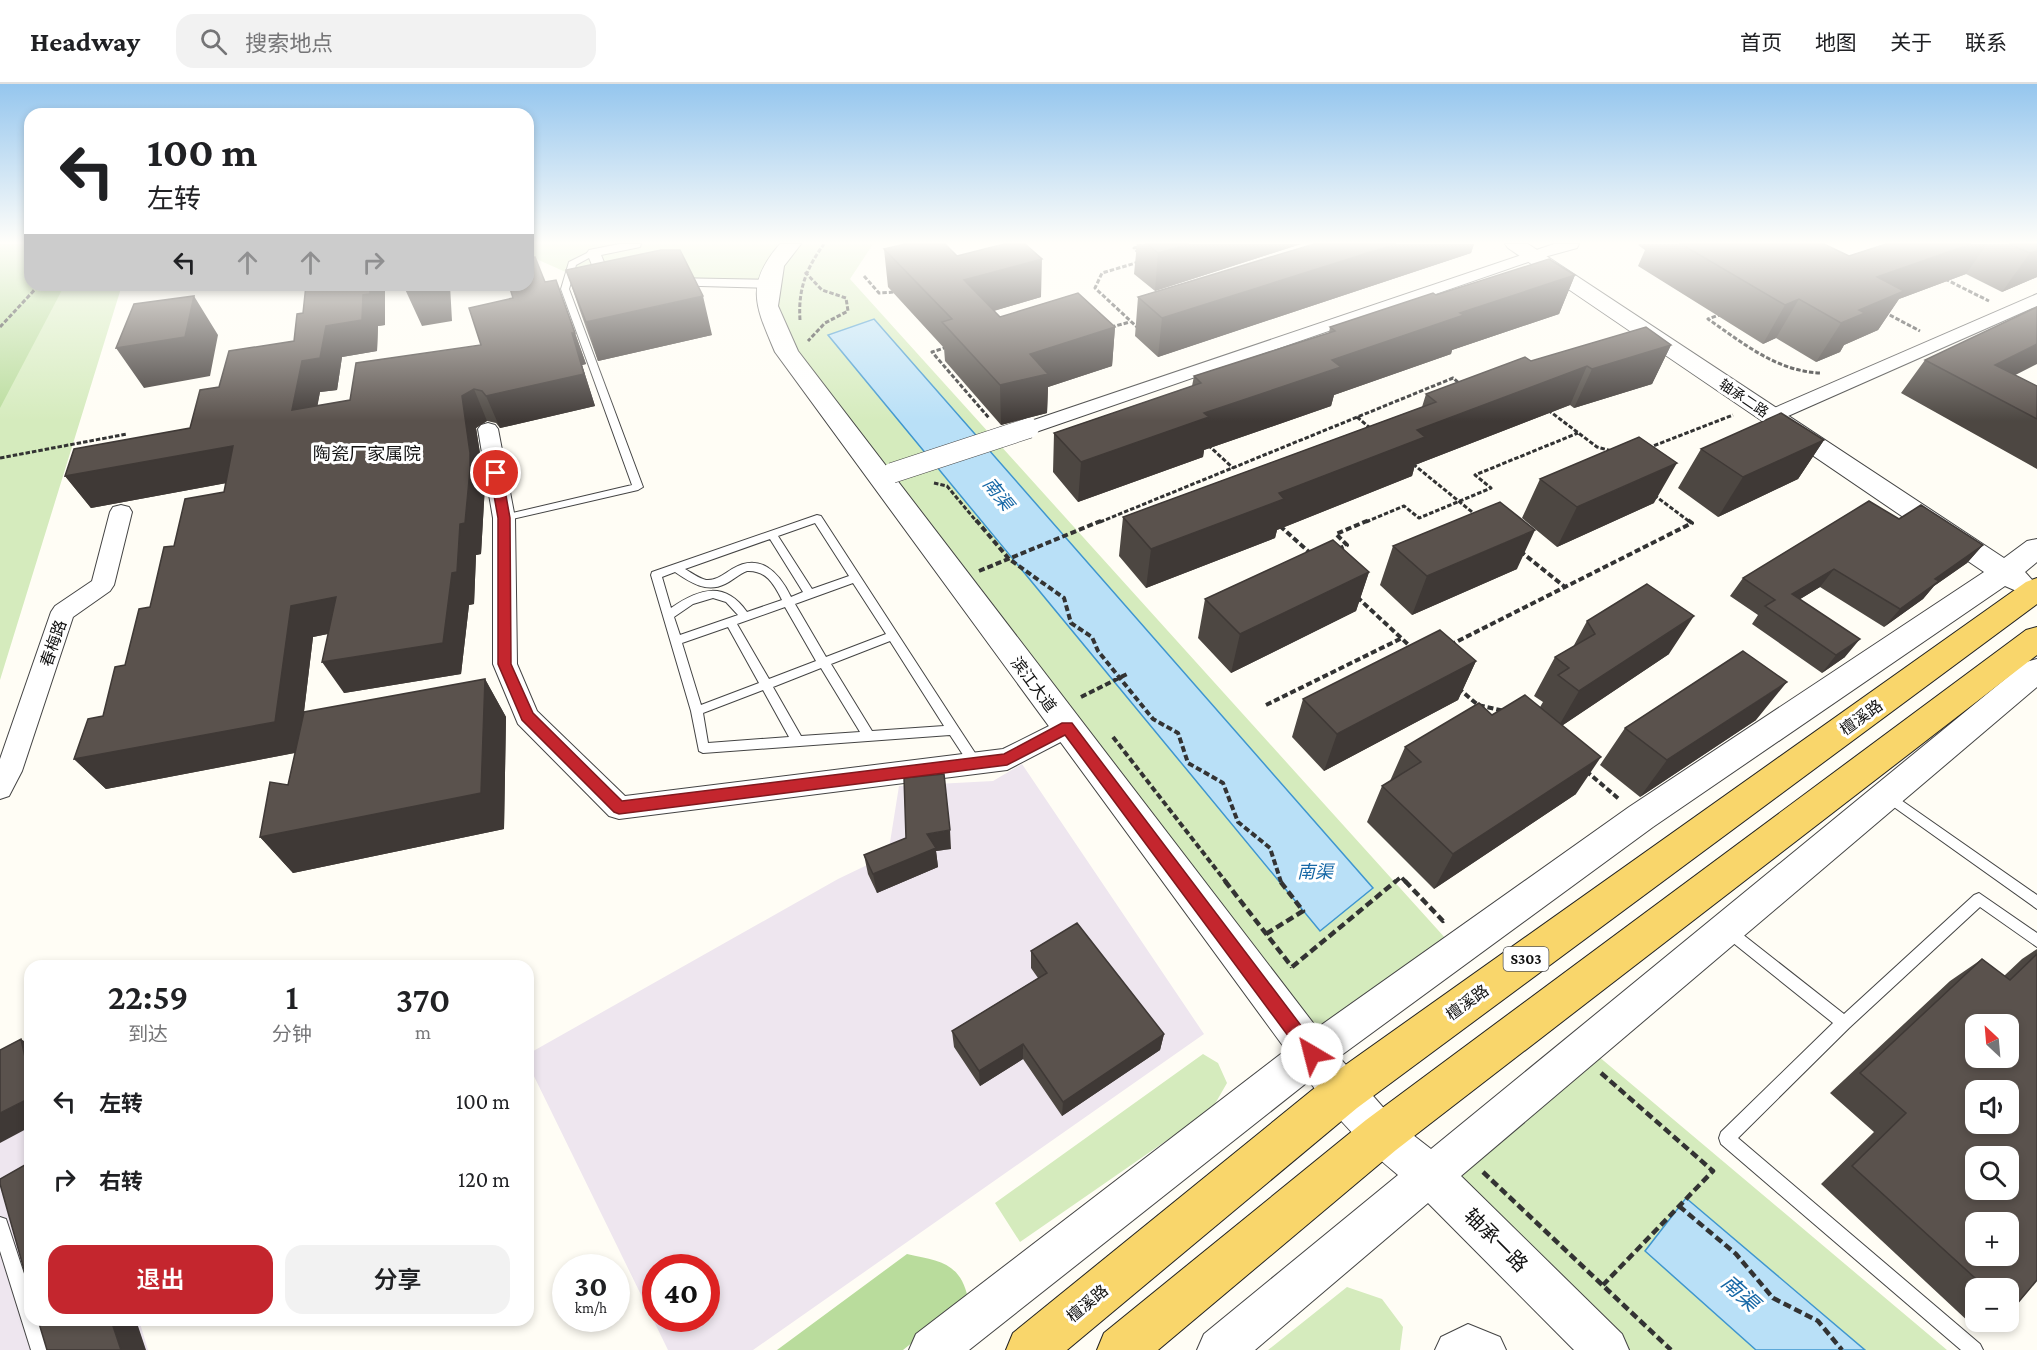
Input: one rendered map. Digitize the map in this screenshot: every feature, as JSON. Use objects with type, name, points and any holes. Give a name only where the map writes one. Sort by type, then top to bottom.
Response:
[{"type":"main road","name":"檀溪路","points":[[1030,1350],[1342,1093],[2026,584]]},
{"type":"main road","points":[[1121,1350],[1381,1135],[2037,638]]},
{"type":"street","name":"滨江大道","points":[[768,303],[787,352],[886,476],[1067,727],[1312,1054],[1342,1093],[1381,1135]]},
{"type":"street","points":[[886,476],[1029,428],[1374,303]]},
{"type":"street","name":"轴承二路","points":[[1603,303],[2026,584]]},
{"type":"street","points":[[1764,411],[2027,303]]},
{"type":"street","points":[[488,429],[504,518],[505,664],[527,717],[619,808],[1007,759],[1067,727]]},
{"type":"street","name":"春梅路","points":[[0,789],[9,771],[63,612],[102,585],[121,512]]},
{"type":"street","points":[[932,1350],[1312,1054],[1623,807],[2026,584],[2037,548]]},
{"type":"street","points":[[1220,1350],[2037,670]]},
{"type":"street","name":"轴承一路","points":[[1381,1135],[1444,1162],[1606,1350]]},
{"type":"street","points":[[963,1350],[1002,1295]]},
{"type":"street","points":[[1454,1350],[1468,1342],[1486,1350]]},
{"type":"lane","points":[[504,518],[638,487],[570,303]]},
{"type":"lane","points":[[954,730],[703,748],[697,711],[656,575],[817,518],[856,578],[893,636],[954,730],[975,763]]},
{"type":"lane","points":[[772,534],[810,595]]},
{"type":"lane","points":[[677,568],[692,580],[713,584],[729,579],[742,569],[755,567],[774,576],[787,603],[869,736]]},
{"type":"lane","points":[[676,641],[856,578]]},
{"type":"lane","points":[[668,616],[686,601],[710,594],[730,599],[746,618]]},
{"type":"lane","points":[[731,623],[798,741]]},
{"type":"lane","points":[[697,711],[893,636]]},
{"type":"lane","points":[[1887,795],[2037,903]]},
{"type":"lane","points":[[1974,1350],[1727,1138],[1844,1023],[1979,899],[2037,940]]},
{"type":"lane","points":[[1725,929],[1844,1023]]},
{"type":"lane","points":[[0,1225],[24,1300]]},
{"type":"lane","points":[[32,1326],[40,1350]]},
{"type":"path","points":[[0,327],[22,303]]},
{"type":"path","points":[[798,303],[800,328]]},
{"type":"path","points":[[808,341],[825,323],[848,311],[847,303]]},
{"type":"path","points":[[1111,303],[1137,327],[1148,323]]},
{"type":"path","points":[[1982,307],[1992,303]]},
{"type":"path","points":[[1883,311],[1923,333],[1913,337]]},
{"type":"path","points":[[1728,312],[1708,320],[1782,366],[1808,374],[1824,373]]},
{"type":"path","points":[[1108,328],[1130,321]]},
{"type":"path","points":[[804,334],[812,347]]},
{"type":"path","points":[[952,346],[932,352],[1005,436]]},
{"type":"path","points":[[1009,559],[1453,378],[1460,384],[1469,381]]},
{"type":"path","points":[[1542,405],[1597,447],[1619,452]]},
{"type":"path","points":[[1641,451],[1764,411]]},
{"type":"path","points":[[1357,417],[1374,431]]},
{"type":"path","points":[[1336,549],[1347,545],[1336,534],[1404,506],[1419,518],[1491,488],[1475,475],[1579,433]]},
{"type":"path","points":[[1,457],[127,434]]},
{"type":"path","points":[[1207,444],[1233,468]]},
{"type":"path","points":[[1408,459],[1486,523]]},
{"type":"path","points":[[1222,472],[1230,480]]},
{"type":"path","points":[[929,481],[947,486],[1009,559],[1064,598],[1071,622],[1092,637],[1098,651],[1153,719],[1178,734],[1188,763],[1223,783],[1238,822],[1270,848],[1282,886],[1303,911],[1266,934]]},
{"type":"path","points":[[1444,648],[1692,523],[1653,494]]},
{"type":"path","points":[[1273,519],[1315,558]]},
{"type":"path","points":[[1512,544],[1565,587]]},
{"type":"path","points":[[975,560],[989,579]]},
{"type":"path","points":[[1350,590],[1416,652]]},
{"type":"path","points":[[1266,705],[1402,638]]},
{"type":"path","points":[[1082,697],[1127,674]]},
{"type":"path","points":[[1450,682],[1478,705],[1510,713]]},
{"type":"path","points":[[1074,688],[1089,706]]},
{"type":"path","points":[[1110,733],[1292,967]]},
{"type":"path","points":[[1583,768],[1623,807]]},
{"type":"path","points":[[1264,990],[1401,877],[1443,921],[1453,915]]},
{"type":"path","points":[[1577,1052],[1713,1171],[1602,1285]]},
{"type":"path","points":[[1444,1162],[1602,1285],[1671,1350]]},
{"type":"path","points":[[1679,1206],[1736,1254],[1773,1298],[1818,1321],[1842,1350]]},
{"type":"shaded area","points":[[1022,764],[1204,1034],[753,1350],[668,1350],[659,1332],[720,1332],[720,1254],[642,1254],[642,1297],[630,1272],[630,1254],[621,1254],[534,1076],[534,1051],[838,879],[888,855],[899,786],[993,781]]},
{"type":"shaded area","points":[[24,1055],[24,1326],[141,1326],[148,1350],[0,1350],[0,1068]]},
{"type":"green space","points":[[0,303],[116,303],[0,680]]},
{"type":"green space","points":[[0,303],[55,303],[0,408]]},
{"type":"green space","points":[[775,303],[872,303],[1456,950],[1312,1054],[787,352]]},
{"type":"green space","points":[[1585,1045],[1947,1350],[1606,1350],[1429,1174]]},
{"type":"green space","points":[[1203,1054],[1218,1063],[1227,1083],[1212,1109],[1020,1242],[995,1203]]},
{"type":"green space","points":[[907,1254],[938,1262],[954,1270],[960,1277],[968,1298],[903,1350],[777,1350]]},
{"type":"green space","points":[[1347,1287],[1382,1299],[1403,1327],[1400,1350],[1268,1350]]},
{"type":"water","name":"南渠","points":[[874,319],[1373,888],[1320,931],[828,335]]},
{"type":"water","name":"南渠","points":[[1686,1198],[1865,1350],[1756,1350],[1645,1251]]},
{"type":"building","points":[[192,303],[185,337],[116,348],[134,304]]},
{"type":"building","points":[[304,303],[363,303],[362,320],[326,326],[320,358],[302,361],[292,410],[350,400],[356,363],[481,345],[469,308],[491,303],[564,303],[575,333],[572,333],[584,374],[486,396],[482,391],[474,389],[462,396],[470,453],[470,470],[465,523],[460,524],[457,572],[452,573],[443,643],[322,662],[336,597],[291,606],[275,722],[74,759],[88,719],[103,716],[115,667],[125,665],[139,609],[150,607],[164,547],[174,546],[185,499],[224,492],[233,446],[65,476],[74,449],[190,428],[200,390],[219,387],[229,351],[294,341],[297,314],[303,313]]},
{"type":"building","points":[[579,303],[671,303],[586,322]]},
{"type":"building","points":[[937,303],[986,303],[1000,317],[1045,303],[1089,303],[1115,327],[1030,354],[1048,374],[1000,385],[942,322],[952,319]]},
{"type":"building","points":[[1145,303],[1209,303],[1162,318]]},
{"type":"building","points":[[1402,303],[1490,303],[1460,313],[1464,315],[1332,360],[1341,367],[1204,413],[1209,417],[1081,462],[1054,433],[1201,383],[1194,376],[1335,331],[1330,327]]},
{"type":"building","points":[[1806,303],[1875,303],[1859,310],[1865,313],[1841,323]]},
{"type":"building","points":[[2037,307],[2037,344],[1995,365],[2037,386],[2037,419],[1925,360]]},
{"type":"building","points":[[1646,327],[1671,345],[1592,369],[1587,366],[1417,430],[1425,437],[1279,493],[1284,499],[1151,549],[1123,517],[1436,402],[1426,394],[1525,357],[1531,361]]},
{"type":"building","points":[[1781,413],[1824,440],[1743,477],[1701,449]]},
{"type":"building","points":[[1639,437],[1677,463],[1577,507],[1540,479]]},
{"type":"building","points":[[1869,501],[1899,519],[1921,505],[1983,545],[1935,579],[1939,581],[1900,609],[1834,569],[1792,594],[1860,639],[1836,655],[1765,606],[1775,600],[1743,578]]},
{"type":"building","points":[[1500,502],[1535,530],[1427,576],[1393,546]]},
{"type":"building","points":[[1333,540],[1369,572],[1240,634],[1205,599]]},
{"type":"building","points":[[1647,584],[1694,616],[1579,691],[1558,675],[1569,668],[1555,657],[1595,634],[1587,621]]},
{"type":"building","points":[[1440,630],[1476,661],[1337,734],[1303,699]]},
{"type":"building","points":[[1743,651],[1787,682],[1667,760],[1625,728]]},
{"type":"building","points":[[485,679],[481,793],[260,837],[270,782],[288,785],[304,712]]},
{"type":"building","points":[[1525,695],[1601,757],[1453,854],[1382,786],[1421,762],[1405,747],[1479,703],[1492,715]]},
{"type":"building","points":[[944,774],[950,830],[927,834],[936,848],[873,874],[864,855],[906,838],[904,778]]},
{"type":"building","points":[[1077,923],[1164,1034],[1063,1102],[1023,1044],[979,1071],[952,1031],[1047,973],[1031,951]]},
{"type":"building","points":[[2037,954],[2037,1280],[2019,1301],[2019,1278],[1975,1278],[1852,1166],[1906,1113],[1860,1073],[1982,959],[2010,980]]},
{"type":"building","points":[[21,1039],[24,1053],[24,1101],[0,1113],[0,1050]]},
{"type":"building","points":[[24,1165],[24,1270],[0,1184],[0,1179]]},
{"type":"building","points":[[40,1326],[113,1326],[121,1350],[47,1350]]},
{"type":"district","name":"陶瓷厂家属院","points":[[367,454]]},
{"type":"route","points":[[496,473],[504,518],[505,664],[527,717],[619,808],[1007,759],[1067,727],[1312,1054]]}]
